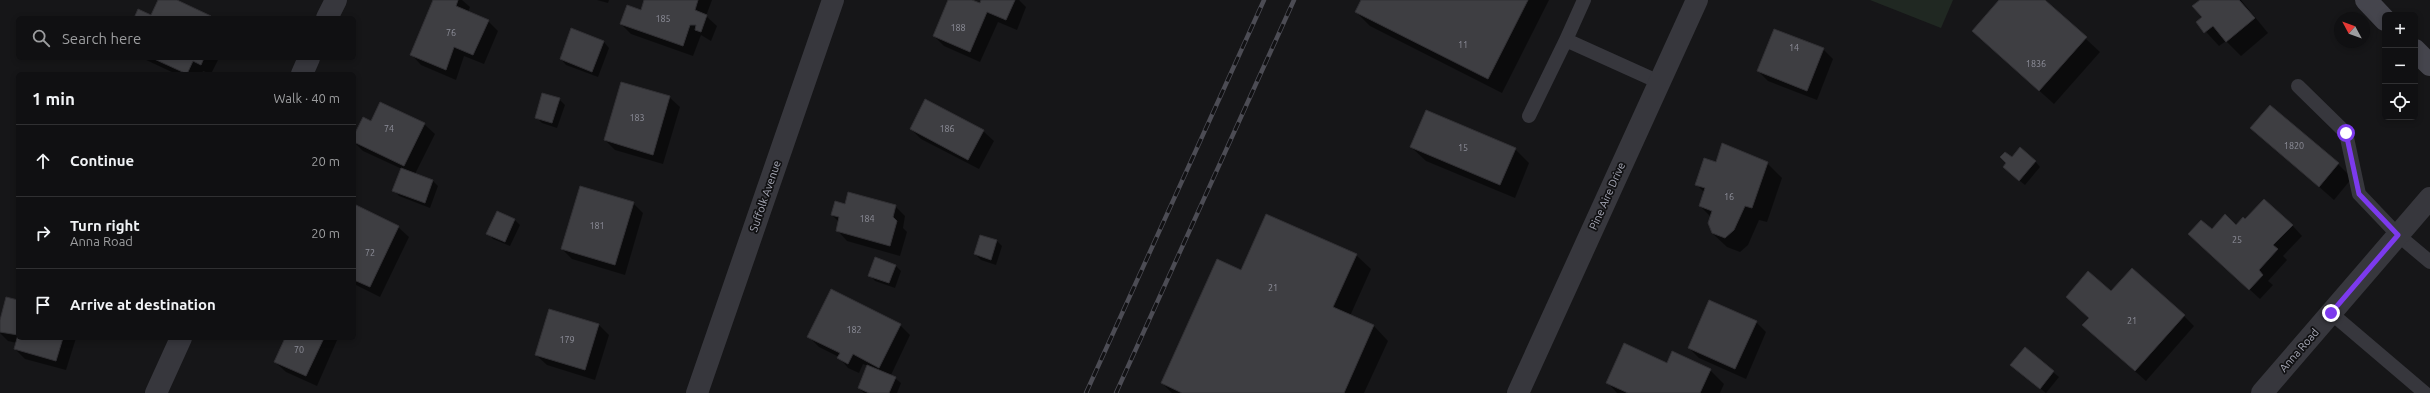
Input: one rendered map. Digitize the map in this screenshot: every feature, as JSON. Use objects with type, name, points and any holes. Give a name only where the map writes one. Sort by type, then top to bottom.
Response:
[{"type":"main road","points":[[2368,1],[2382,17]]},
{"type":"main road","points":[[2418,53],[2430,65]]},
{"type":"street","points":[[328,16],[336,0]]},
{"type":"street","name":"Suffolk Avenue","points":[[696,393],[833,0]]},
{"type":"street","name":"Pine Aire Drive","points":[[1518,393],[1697,0]]},
{"type":"street","points":[[303,72],[308,60]]},
{"type":"street","name":"Anna Road","points":[[2262,393],[2430,198]]},
{"type":"street","points":[[156,393],[180,340]]},
{"type":"lane","points":[[1528,116],[1584,0]]},
{"type":"lane","points":[[1566,40],[1659,82]]},
{"type":"lane","points":[[2298,86],[2346,133],[2359,194],[2398,235],[2430,262]]},
{"type":"lane","points":[[2331,313],[2425,393]]},
{"type":"shaded area","points":[[1870,0],[1953,0],[1941,28]]},
{"type":"building","points":[[158,0],[177,0],[211,16],[135,16],[138,9],[151,15]]},
{"type":"building","points":[[433,0],[458,0],[456,6],[489,20],[473,55],[454,47],[446,70],[410,55]]},
{"type":"building","points":[[644,0],[698,0],[695,10],[707,15],[701,32],[695,30],[696,25],[690,25],[683,46],[620,24],[627,5],[641,10]]},
{"type":"building","points":[[948,0],[972,0],[980,3],[981,0],[1015,0],[1006,20],[987,12],[970,52],[933,36]]},
{"type":"building","points":[[1361,0],[1528,0],[1488,79],[1355,12]]},
{"type":"building","points":[[1999,0],[2045,0],[2087,37],[2039,91],[1972,31]]},
{"type":"building","points":[[2200,0],[2239,0],[2255,18],[2226,42],[2213,26],[2204,33],[2196,22],[2202,17],[2192,6]]},
{"type":"building","points":[[571,28],[604,41],[592,72],[560,59]]},
{"type":"building","points":[[1774,29],[1824,48],[1807,91],[1757,71]]},
{"type":"building","points":[[156,60],[203,60],[201,65],[193,61],[188,72],[183,72]]},
{"type":"building","points":[[621,82],[670,96],[653,155],[604,140]]},
{"type":"building","points":[[542,93],[560,98],[552,123],[535,118]]},
{"type":"building","points":[[925,99],[984,130],[968,160],[910,129]]},
{"type":"building","points":[[380,102],[425,123],[404,166],[356,143],[356,131],[363,117],[371,121]]},
{"type":"building","points":[[2270,105],[2339,163],[2319,187],[2250,128]]},
{"type":"building","points":[[1426,110],[1516,148],[1500,185],[1410,147]]},
{"type":"building","points":[[1722,143],[1768,162],[1752,208],[1745,206],[1734,230],[1725,238],[1712,233],[1708,223],[1712,211],[1699,206],[1705,188],[1695,185],[1704,158],[1716,162]]},
{"type":"building","points":[[2020,147],[2036,161],[2019,181],[2003,167],[2006,163],[2000,157],[2005,152],[2012,157]]},
{"type":"building","points":[[401,168],[433,180],[425,203],[392,191]]},
{"type":"building","points":[[580,186],[634,202],[615,265],[561,249]]},
{"type":"building","points":[[848,192],[896,205],[893,217],[897,221],[890,246],[836,231],[839,217],[831,215],[835,201],[845,204]]},
{"type":"building","points":[[2264,199],[2293,225],[2273,245],[2278,249],[2259,270],[2263,275],[2249,290],[2188,234],[2201,220],[2212,229],[2225,214],[2236,225],[2243,217],[2245,219]]},
{"type":"building","points":[[356,205],[399,226],[370,287],[356,281]]},
{"type":"building","points":[[497,211],[515,219],[505,242],[486,234]]},
{"type":"building","points":[[1266,214],[1357,254],[1333,307],[1374,325],[1344,393],[1182,393],[1161,383],[1217,259],[1241,270]]},
{"type":"building","points":[[980,235],[997,240],[991,260],[974,254]]},
{"type":"building","points":[[875,257],[896,265],[889,283],[868,276]]},
{"type":"building","points":[[2132,268],[2185,315],[2135,371],[2082,325],[2089,318],[2066,297],[2088,271],[2111,291]]},
{"type":"building","points":[[831,289],[901,324],[879,368],[853,354],[848,364],[837,358],[840,353],[807,337]]},
{"type":"building","points":[[6,297],[16,300],[16,335],[0,332],[0,320]]},
{"type":"building","points":[[1709,300],[1757,321],[1735,369],[1688,348]]},
{"type":"building","points":[[549,309],[599,324],[585,370],[535,355]]},
{"type":"building","points":[[17,340],[62,340],[56,361],[14,349]]},
{"type":"building","points":[[284,340],[323,340],[306,376],[274,362]]},
{"type":"building","points":[[1624,343],[1667,363],[1672,351],[1711,369],[1700,393],[1628,393],[1606,383]]},
{"type":"building","points":[[2025,347],[2054,371],[2040,389],[2010,365]]},
{"type":"building","points":[[867,365],[896,377],[889,393],[869,393],[858,388]]},
{"type":"railway","points":[[1086,393],[1264,0]]},
{"type":"railway","points":[[1116,393],[1294,0]]},
{"type":"route","points":[[2331,313],[2398,235],[2359,194],[2346,133]]}]
